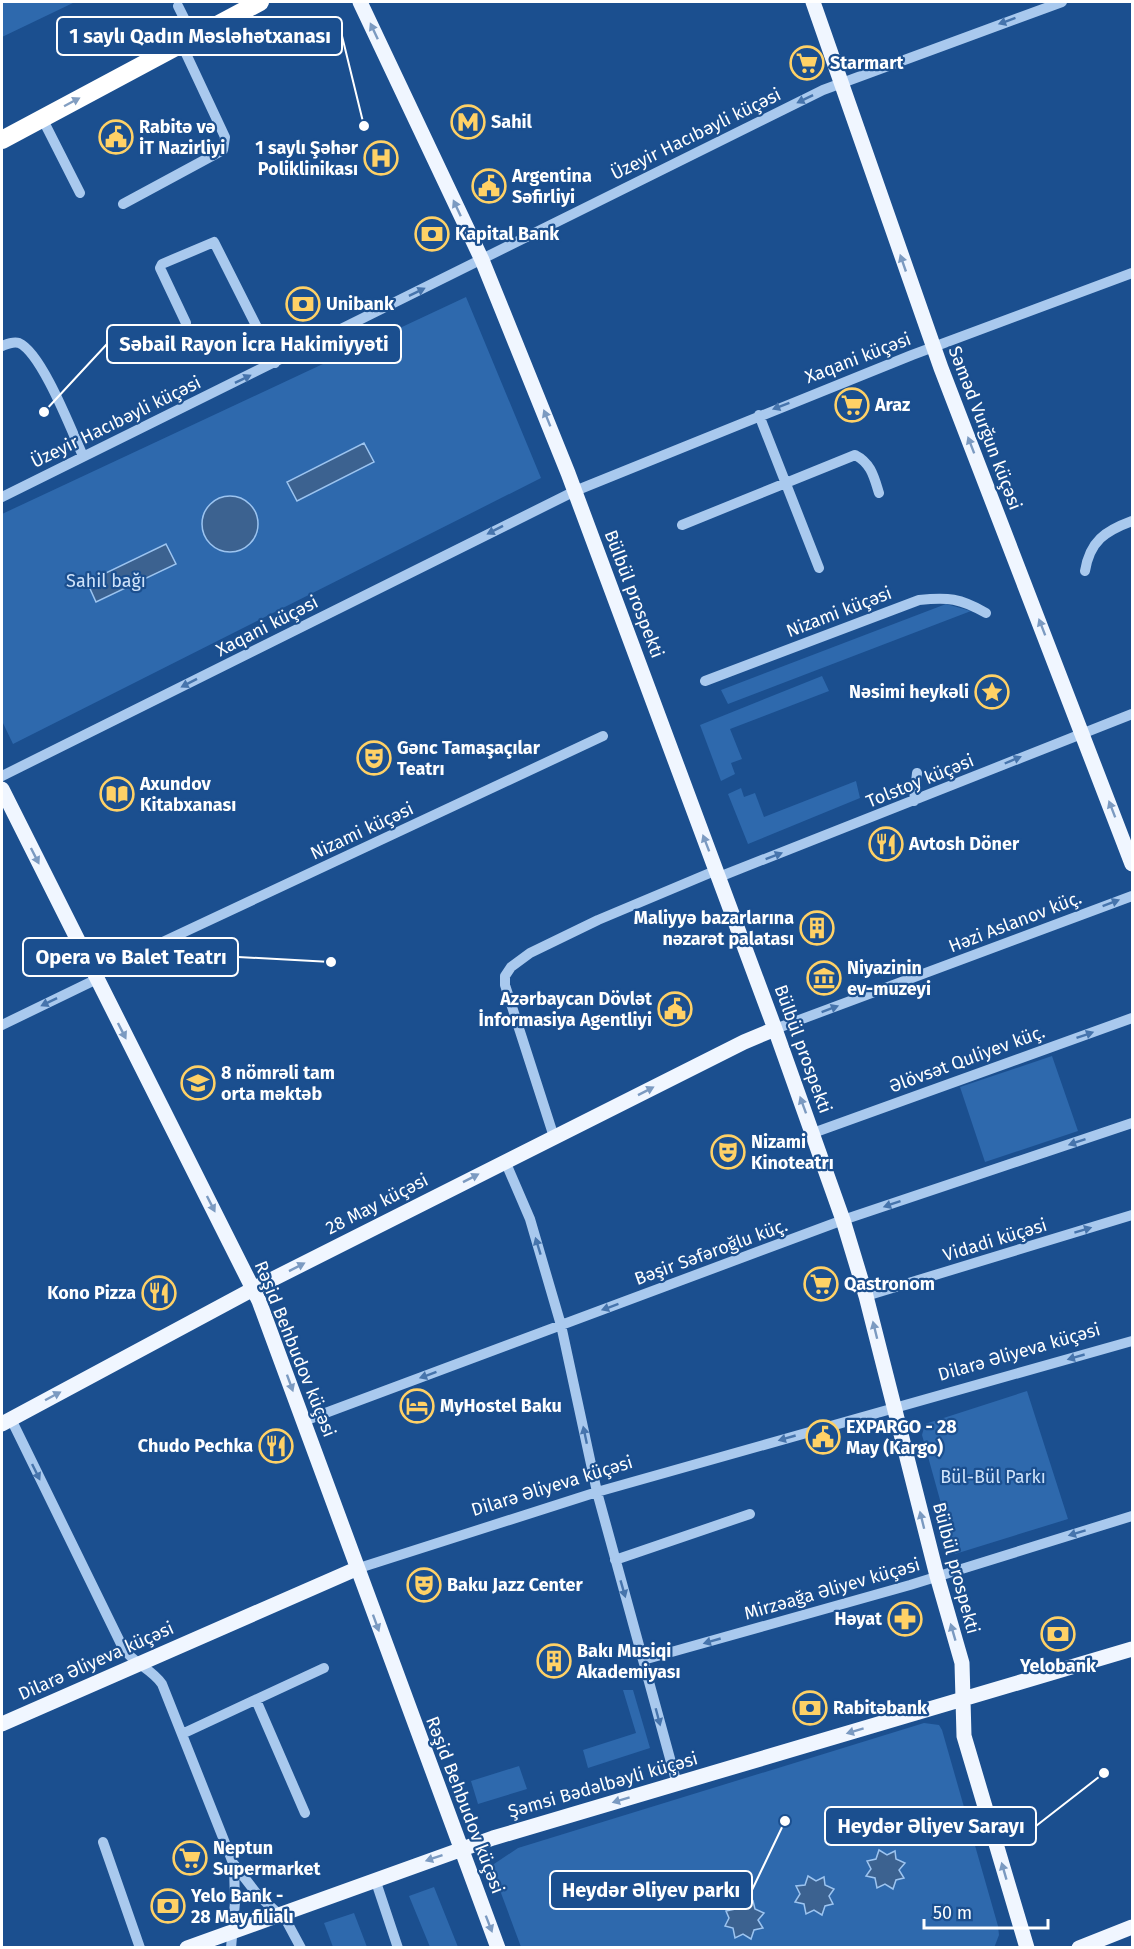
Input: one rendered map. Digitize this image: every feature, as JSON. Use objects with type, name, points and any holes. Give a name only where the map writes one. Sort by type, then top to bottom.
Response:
[{"type":"highway","points":[[2,140],[260,2]]},
{"type":"main road","points":[[360,2],[482,260]]},
{"type":"main road","name":"Səməd Vurğun küçəsi","points":[[813,2],[933,346],[1132,864]]},
{"type":"main road","name":"Bülbül prospekti","points":[[482,260],[568,472],[718,873],[843,1220],[866,1296],[964,1676],[964,1736],[1027,1947]]},
{"type":"main road","name":"Rəşid Behbudov küçəsi","points":[[2,789],[254,1289],[498,1947]]},
{"type":"main road","name":"28 May küçəsi","points":[[6,1422],[254,1289],[505,1161],[744,1042],[775,1029]]},
{"type":"main road","name":"Dilarə Əliyeva küçəsi","points":[[2,1724],[356,1569]]},
{"type":"main road","name":"Şəmsi Bədəlbəyli küçəsi","points":[[187,1947],[461,1848],[1132,1649]]},
{"type":"main road","points":[[1079,1947],[1132,1927]]},
{"type":"street","name":"Üzeyir Hacıbəyli küçəsi","points":[[2,497],[840,82],[1062,2]]},
{"type":"street","points":[[123,204],[223,150],[226,144],[187,40],[178,6]]},
{"type":"street","points":[[42,118],[80,194]]},
{"type":"street","points":[[186,323],[160,268],[162,264],[214,242],[275,363]]},
{"type":"street","name":"Xaqani küçəsi","points":[[2,776],[575,491],[933,346],[1132,273]]},
{"type":"street","points":[[2,346],[20,343],[30,351],[44,371],[83,456]]},
{"type":"street","points":[[759,415],[788,483],[819,568]]},
{"type":"street","points":[[682,525],[855,455],[864,459],[879,493]]},
{"type":"street","points":[[1085,571],[1092,547],[1100,537],[1109,530],[1132,521]]},
{"type":"street","name":"Nizami küçəsi","points":[[705,681],[919,600],[945,597],[964,601],[986,613]]},
{"type":"street","name":"Tolstoy küçəsi","points":[[554,1137],[505,985],[506,976],[512,967],[530,953],[598,920],[914,801],[1132,714]]},
{"type":"street","name":"Nizami küçəsi","points":[[135,955],[603,736]]},
{"type":"street","points":[[914,801],[917,773]]},
{"type":"street","name":"Həzi Aslanov küç.","points":[[775,1029],[1132,896]]},
{"type":"street","points":[[2,1025],[97,979]]},
{"type":"street","name":"Əlövsət Quliyev küç.","points":[[813,1133],[1132,1018]]},
{"type":"street","name":"Bəşir Səfəroğlu küç.","points":[[304,1421],[843,1220],[1132,1123]]},
{"type":"street","points":[[505,1161],[530,1219],[561,1325],[597,1492],[677,1784]]},
{"type":"street","name":"Vidadi küçəsi","points":[[866,1296],[1132,1215]]},
{"type":"street","name":"Dilarə Əliyeva küçəsi","points":[[356,1569],[597,1492],[1132,1341]]},
{"type":"street","points":[[6,1422],[123,1648],[139,1664],[157,1676],[162,1684],[233,1863],[252,1888],[279,1914],[295,1934],[301,1947]]},
{"type":"street","points":[[615,1560],[750,1514]]},
{"type":"street","name":"Mirzəağa Əliyev küçəsi","points":[[643,1660],[937,1576],[1132,1516]]},
{"type":"street","points":[[182,1734],[324,1668]]},
{"type":"street","points":[[256,1700],[305,1813]]},
{"type":"street","points":[[103,1842],[140,1947]]},
{"type":"street","points":[[231,1947],[233,1863]]},
{"type":"street","points":[[375,1879],[398,1947]]},
{"type":"green space","points":[[2,2],[75,2],[2,37]]},
{"type":"green space","name":"Sahil bağı","points":[[466,297],[541,478],[13,744],[2,721],[2,514]]},
{"type":"green space","points":[[946,604],[971,611],[728,704],[721,690]]},
{"type":"green space","points":[[992,675],[1003,680],[1008,691],[1003,702],[992,707],[981,702],[976,691],[981,680]]},
{"type":"green space","points":[[822,676],[829,691],[730,729],[742,759],[731,763],[735,774],[721,781],[700,725]]},
{"type":"green space","points":[[856,781],[860,798],[748,844],[728,794],[741,788],[744,797],[755,793],[764,817]]},
{"type":"green space","points":[[1052,1056],[1078,1131],[985,1162],[960,1087]]},
{"type":"green space","name":"Bül-Bül Parkı","points":[[1027,1391],[1068,1519],[955,1554],[922,1435],[925,1424]]},
{"type":"green space","points":[[623,1690],[633,1690],[650,1748],[588,1768],[583,1750],[636,1733]]},
{"type":"green space","points":[[924,1723],[939,1725],[942,1730],[998,1926],[999,1935],[994,1948],[521,1947],[491,1866],[518,1848]]},
{"type":"green space","points":[[519,1766],[527,1789],[478,1804],[471,1781]]},
{"type":"green space","points":[[434,1887],[458,1947],[430,1947],[409,1896]]},
{"type":"green space","points":[[354,1913],[367,1947],[333,1947],[324,1923]]},
{"type":"shaded area","points":[[364,443],[374,462],[297,501],[287,482]]},
{"type":"shaded area","points":[[224,496],[236,496],[246,500],[254,508],[258,524],[254,540],[246,548],[236,552],[224,552],[214,548],[206,540],[202,530],[202,518],[206,508],[214,500]]},
{"type":"shaded area","points":[[166,544],[176,564],[96,602],[87,582]]},
{"type":"shaded area","points":[[879,1850],[887,1855],[895,1851],[896,1859],[905,1863],[899,1870],[904,1878],[896,1880],[893,1889],[885,1884],[877,1888],[875,1878],[866,1876],[871,1869],[867,1861],[876,1859]]},
{"type":"shaded area","points":[[808,1876],[816,1881],[824,1877],[825,1885],[834,1889],[829,1896],[833,1904],[825,1906],[822,1915],[814,1910],[806,1914],[804,1904],[795,1902],[800,1894],[796,1886],[805,1885]]},
{"type":"shaded area","points":[[737,1900],[746,1905],[753,1901],[755,1909],[764,1913],[758,1920],[763,1928],[754,1930],[751,1939],[743,1934],[735,1938],[733,1928],[725,1926],[729,1918],[726,1911],[735,1909]]},
{"type":"place","name":"Starmart","points":[[807,63]]},
{"type":"place","name":"Sahil","points":[[468,122]]},
{"type":"place","name":"1 saylı Qadın Məsləhətxanası","points":[[364,126]]},
{"type":"place","name":"Rabitə və İT Nazirliyi","points":[[116,137]]},
{"type":"place","name":"1 saylı Şəhər Poliklinikası","points":[[381,158]]},
{"type":"place","name":"Argentina Səfirliyi","points":[[489,186]]},
{"type":"place","name":"Kapital Bank","points":[[432,234]]},
{"type":"place","name":"Unibank","points":[[303,304]]},
{"type":"place","name":"Araz","points":[[852,405]]},
{"type":"place","name":"Səbail Rayon İcra Hakimiyyəti","points":[[44,412]]},
{"type":"place","name":"Nəsimi heykəli","points":[[992,692]]},
{"type":"place","name":"Gənc Tamaşaçılar Teatrı","points":[[374,758]]},
{"type":"place","name":"Axundov Kitabxanası","points":[[117,794]]},
{"type":"place","name":"Avtosh Döner","points":[[886,844]]},
{"type":"place","name":"Maliyyə bazarlarına nəzarət palatası","points":[[817,928]]},
{"type":"place","name":"Opera və Balet Teatrı","points":[[331,962]]},
{"type":"place","name":"Niyazinin ev-muzeyi","points":[[824,978]]},
{"type":"place","name":"Azərbaycan Dövlət İnformasiya Agentliyi","points":[[675,1009]]},
{"type":"place","name":"8 nömrəli tam orta məktəb","points":[[198,1083]]},
{"type":"place","name":"Nizami Kinoteatrı","points":[[728,1152]]},
{"type":"place","name":"Qastronom","points":[[821,1284]]},
{"type":"place","name":"Kono Pizza","points":[[159,1293]]},
{"type":"place","name":"MyHostel Baku","points":[[417,1406]]},
{"type":"place","name":"EXPARGO - 28 May (Kargo)","points":[[823,1437]]},
{"type":"place","name":"Chudo Pechka","points":[[276,1446]]},
{"type":"place","name":"Baku Jazz Center","points":[[424,1585]]},
{"type":"place","name":"Həyat","points":[[905,1619]]},
{"type":"place","name":"Yelobank","points":[[1058,1634]]},
{"type":"place","name":"Bakı Musiqi Akademiyası","points":[[554,1661]]},
{"type":"place","name":"Rabitəbank","points":[[810,1708]]},
{"type":"place","name":"Heydər Əliyev Sarayı","points":[[1104,1773]]},
{"type":"place","name":"Heydər Əliyev parkı","points":[[785,1821]]},
{"type":"place","name":"Neptun Supermarket","points":[[190,1858]]},
{"type":"place","name":"Yelo Bank - 28 May filialı","points":[[168,1906]]}]
